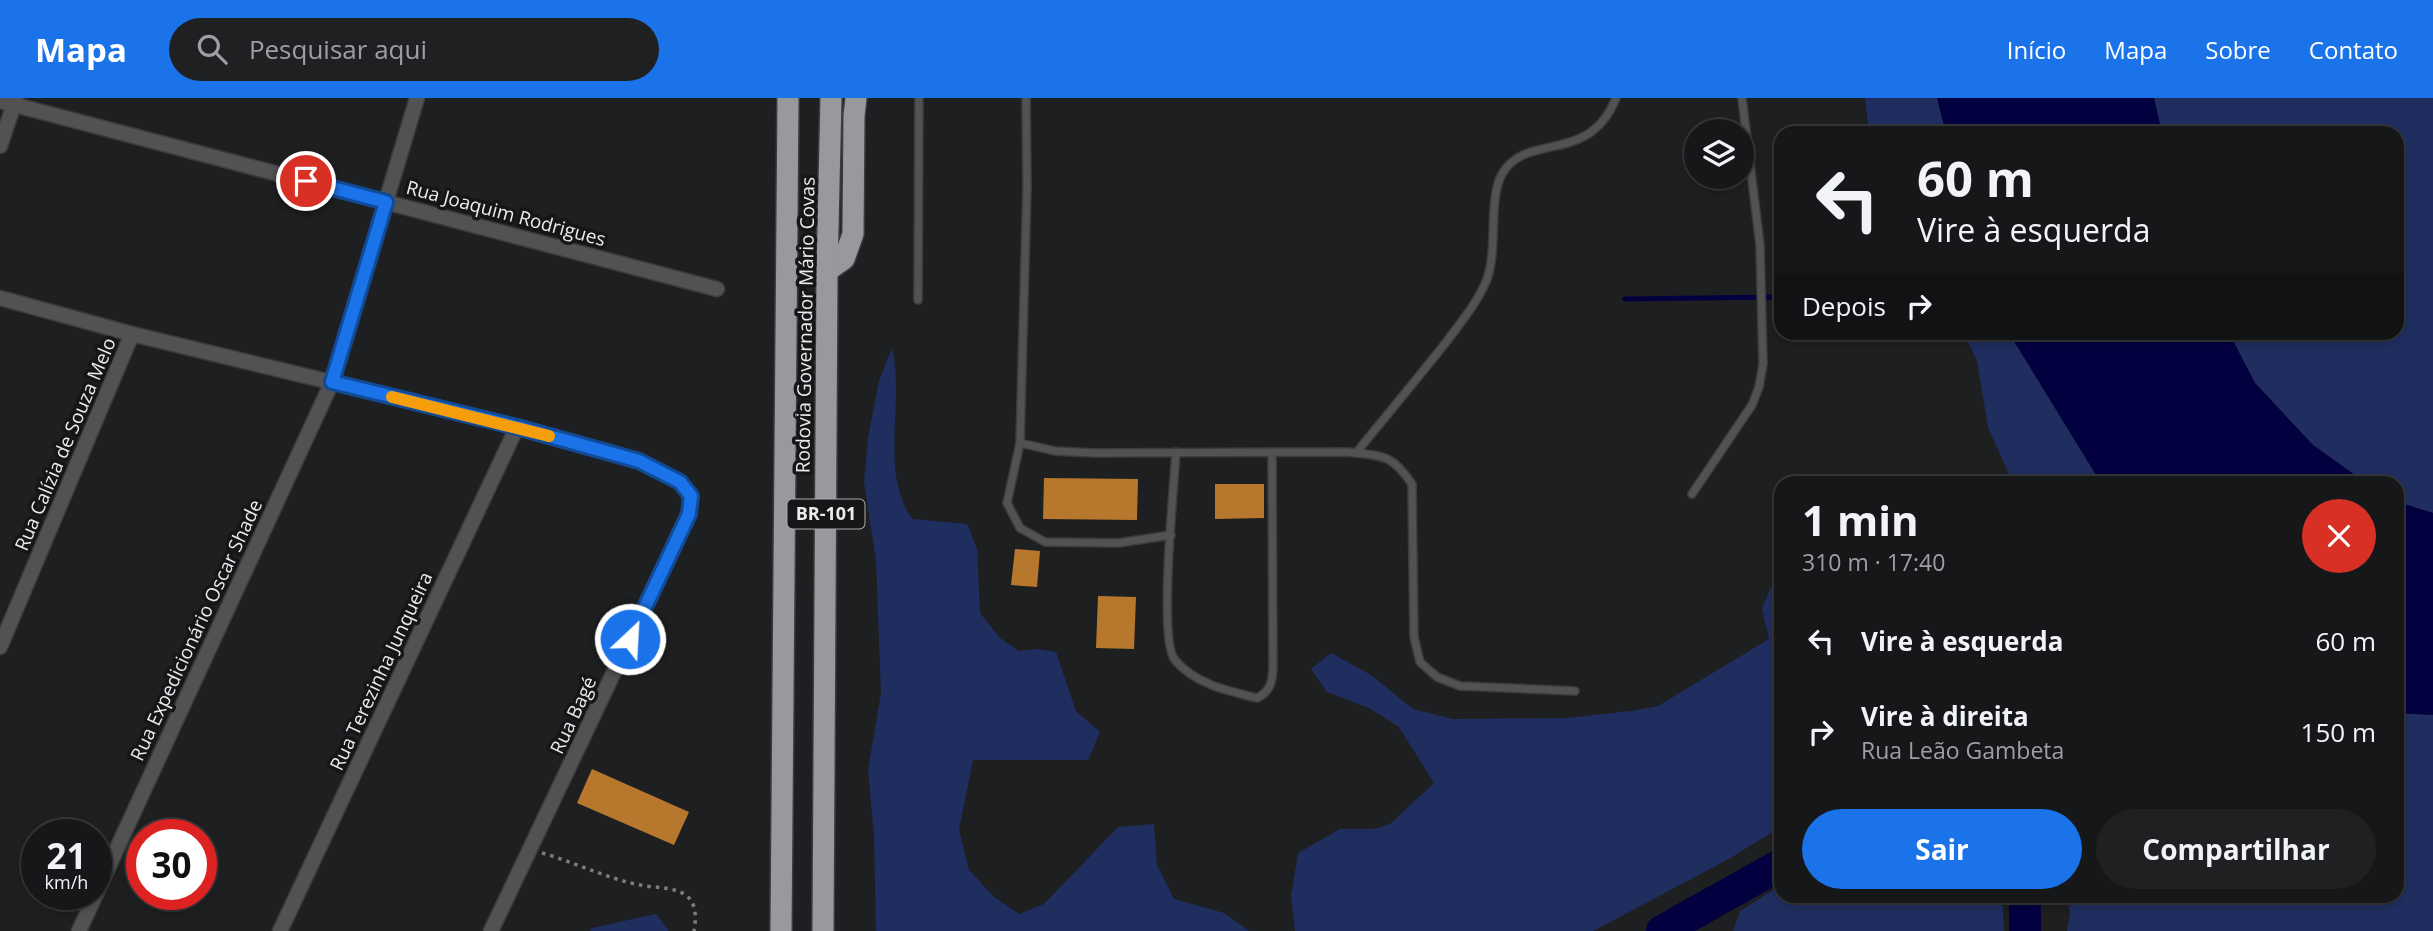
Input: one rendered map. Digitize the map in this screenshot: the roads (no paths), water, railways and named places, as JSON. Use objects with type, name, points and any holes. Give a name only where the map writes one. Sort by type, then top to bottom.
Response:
[{"type":"highway","name":"Rodovia Governador Mário Covas","points":[[781,931],[788,98]]},
{"type":"highway","name":"Rodovia Governador Mário Covas","points":[[823,931],[827,271],[831,98]]},
{"type":"highway","points":[[827,271],[844,259],[853,234],[856,98]]},
{"type":"street","name":"Rua Expedicionário Oscar Shade","points":[[112,859],[332,382],[417,98]]},
{"type":"street","name":"Rua Joaquim Rodrigues","points":[[10,101],[717,289]]},
{"type":"street","points":[[0,146],[10,101]]},
{"type":"street","points":[[0,298],[132,334],[517,427]]},
{"type":"street","name":"Rua Calízia de Souza Melo","points":[[0,647],[132,334]]},
{"type":"street","name":"Rua Bagé","points":[[491,931],[689,514],[691,496],[680,482],[639,461],[517,427]]},
{"type":"street","name":"Rua Terezinha Junqueira","points":[[280,931],[517,427]]},
{"type":"street","name":"Rua Expedicionário Oscar Shade","points":[[79,931],[89,910]]},
{"type":"lane","points":[[918,300],[919,98]]},
{"type":"lane","points":[[1026,98],[1027,186],[1020,443],[1007,503],[1020,528],[1045,542],[1118,543],[1171,535]]},
{"type":"lane","points":[[1356,453],[1470,311],[1487,279],[1502,175],[1514,160],[1528,153],[1577,141],[1591,132],[1608,117],[1616,98]]},
{"type":"lane","points":[[1692,494],[1752,405],[1763,364],[1760,244],[1742,98]]},
{"type":"lane","points":[[1020,443],[1055,451],[1356,453],[1380,456],[1399,465],[1412,484],[1414,637],[1420,662],[1437,677],[1460,686],[1575,691]]},
{"type":"lane","points":[[1176,452],[1166,625],[1173,659],[1199,680],[1257,698],[1265,694],[1272,685],[1272,453]]},
{"type":"waterway","points":[[1625,299],[1774,297]]},
{"type":"waterway","points":[[1662,931],[1774,868]]},
{"type":"waterway","points":[[2025,903],[2025,931]]}]
